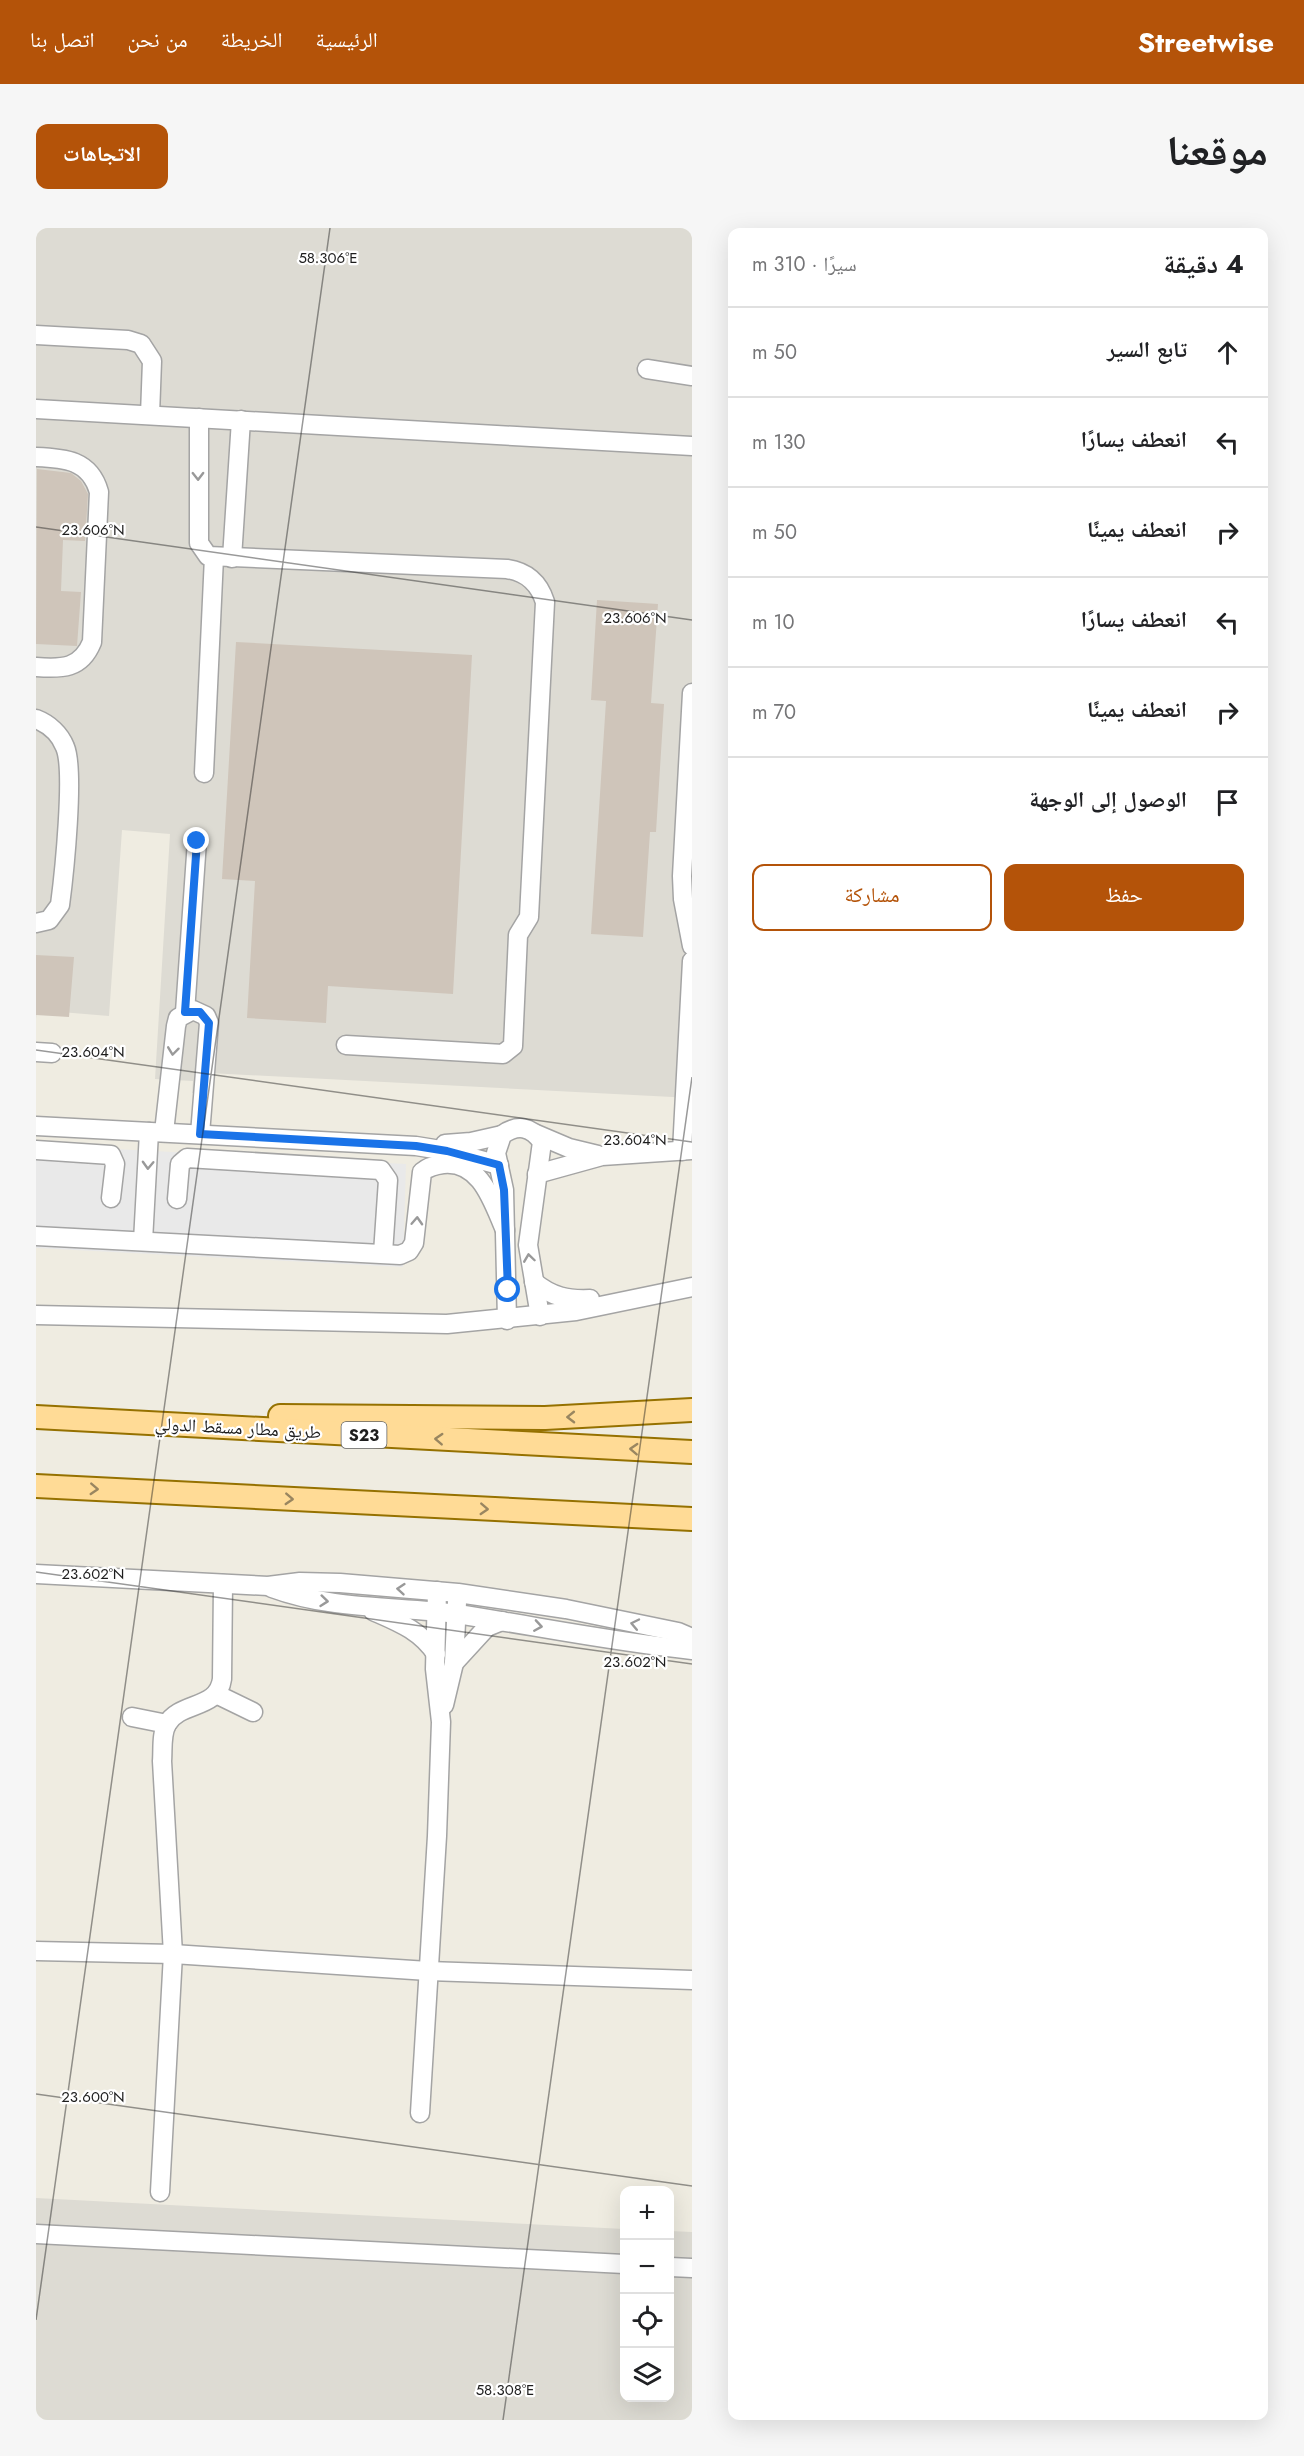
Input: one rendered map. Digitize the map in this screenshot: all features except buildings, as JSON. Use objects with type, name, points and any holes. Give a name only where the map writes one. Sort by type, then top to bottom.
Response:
[{"type":"main road","points":[[36,1416],[545,1418],[692,1410]]},
{"type":"main road","name":"طريق مطار مسقط الدولي","points":[[36,1416],[692,1452]]},
{"type":"main road","points":[[36,1486],[692,1519]]},
{"type":"street","points":[[36,335],[128,340],[141,344],[152,361],[150,415]]},
{"type":"street","points":[[647,369],[692,376]]},
{"type":"street","points":[[36,410],[692,446]]},
{"type":"street","points":[[199,418],[199,543],[204,553],[214,557],[232,558],[507,569],[528,577],[539,588],[545,602],[529,917],[519,932],[513,1046],[503,1054],[346,1044]]},
{"type":"street","points":[[232,558],[241,420]]},
{"type":"street","points":[[36,457],[64,458],[82,465],[93,477],[99,492],[92,642],[81,660],[73,666],[63,669],[36,667]]},
{"type":"street","points":[[204,773],[214,557]]},
{"type":"street","points":[[692,693],[682,888],[692,946]]},
{"type":"street","points":[[36,719],[59,736],[65,746],[69,769],[60,905],[49,920],[36,922]]},
{"type":"street","points":[[185,1012],[197,841]]},
{"type":"street","points":[[537,1174],[602,1156],[687,1150],[692,961]]},
{"type":"street","points":[[143,1241],[157,1132],[176,1026],[178,1017],[185,1012],[200,1012],[209,1023],[200,1134]]},
{"type":"street","points":[[36,1126],[416,1146],[456,1153],[499,1165]]},
{"type":"street","points":[[416,1146],[471,1142],[502,1135],[519,1127],[568,1148],[602,1156]]},
{"type":"street","points":[[536,1134],[542,1142],[528,1226],[530,1264],[540,1316]]},
{"type":"street","points":[[502,1135],[496,1153],[502,1178],[507,1320]]},
{"type":"street","points":[[36,1150],[111,1155],[115,1164],[111,1198]]},
{"type":"street","points":[[177,1199],[180,1164],[187,1158],[381,1170],[388,1180],[383,1253]]},
{"type":"street","points":[[36,1236],[400,1255],[412,1247],[416,1238],[420,1176],[429,1167],[442,1164],[459,1166],[474,1174],[488,1191],[505,1230]]},
{"type":"street","points":[[534,1282],[564,1299],[649,1297]]},
{"type":"street","points":[[36,1315],[447,1324],[540,1316],[692,1287]]},
{"type":"street","points":[[36,1574],[268,1586],[300,1582],[340,1583],[458,1593],[566,1609],[678,1632],[692,1638]]},
{"type":"street","points":[[160,2192],[173,1954],[162,1761],[167,1724],[176,1716],[208,1701],[216,1694],[222,1679],[224,1584]]},
{"type":"street","points":[[268,1586],[301,1599],[456,1614],[638,1645],[692,1650]]},
{"type":"street","points":[[420,2113],[441,1722],[436,1654],[437,1592]]},
{"type":"street","points":[[441,1722],[454,1663],[458,1593]]},
{"type":"street","points":[[360,1605],[416,1631],[426,1639],[436,1654]]},
{"type":"street","points":[[454,1663],[487,1627],[502,1621]]},
{"type":"street","points":[[216,1694],[253,1712]]},
{"type":"street","points":[[132,1717],[167,1724]]},
{"type":"street","points":[[36,1951],[173,1954],[428,1971],[692,1980]]},
{"type":"street","points":[[36,2234],[620,2264]]},
{"type":"street","points":[[674,2266],[692,2268]]},
{"type":"shaded area","points":[[36,228],[692,228],[692,1098],[209,1073],[207,1095],[192,1093],[193,1081],[155,1079],[170,834],[122,830],[109,1016],[37,1010],[36,1019]]},
{"type":"shaded area","points":[[36,1145],[406,1164],[403,1267],[36,1248]]},
{"type":"shaded area","points":[[36,2198],[620,2229],[620,2402],[674,2402],[674,2231],[692,2232],[692,2420],[36,2420]]},
{"type":"route","points":[[197,841],[185,1012],[193,1010],[200,1012],[206,1016],[209,1023],[200,1134],[416,1146],[447,1151],[499,1165],[504,1190],[508,1290]]}]
